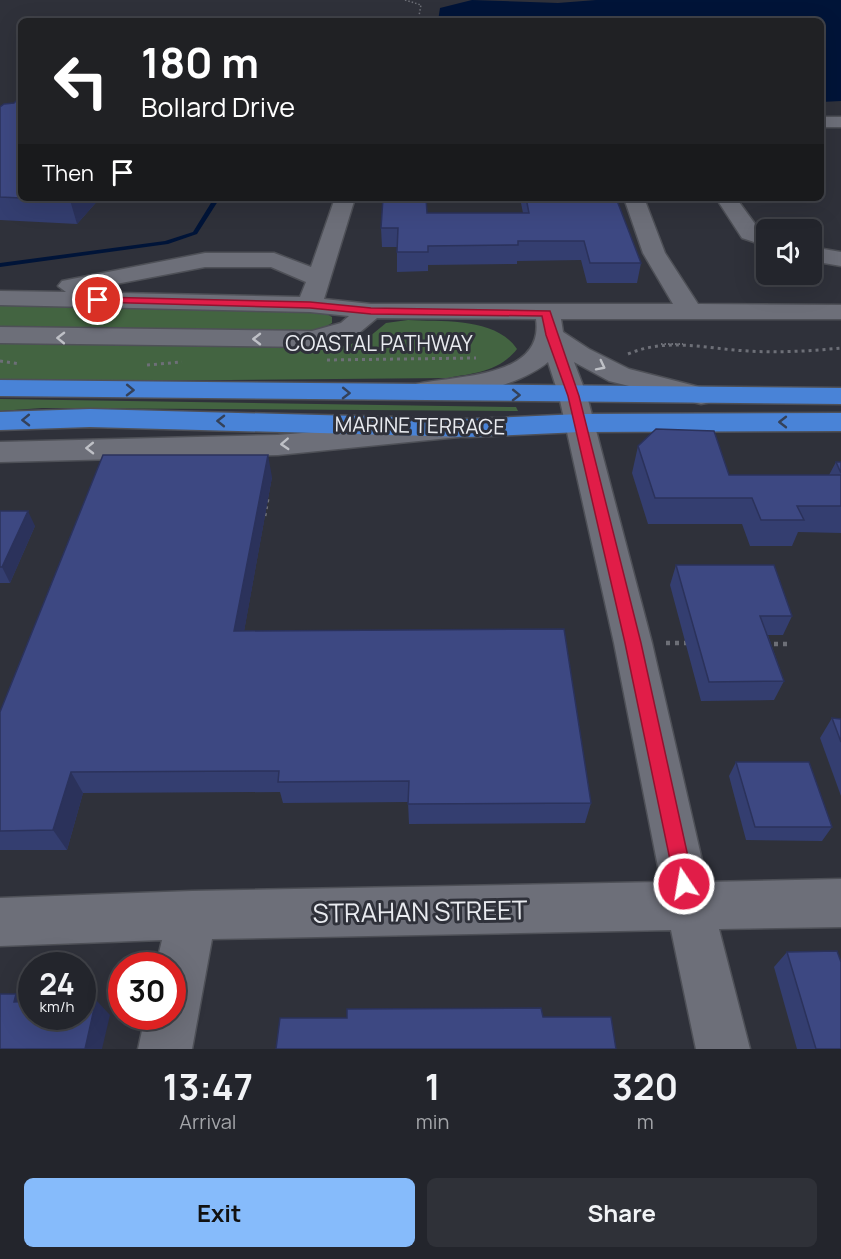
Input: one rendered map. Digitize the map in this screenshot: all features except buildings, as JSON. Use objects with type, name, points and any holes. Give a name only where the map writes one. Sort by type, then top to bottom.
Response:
[{"type":"highway","name":"MARINE TERRACE","points":[[0,388],[394,393],[576,410],[841,422]]},
{"type":"highway","name":"MARINE TERRACE","points":[[0,421],[90,418],[469,428],[576,410],[701,396],[841,396]]},
{"type":"street","points":[[824,122],[841,122]]},
{"type":"street","points":[[310,305],[344,201]]},
{"type":"street","points":[[635,201],[654,253],[691,313]]},
{"type":"street","points":[[728,201],[750,233],[756,236]]},
{"type":"street","points":[[822,256],[841,259]]},
{"type":"street","points":[[2,298],[205,260],[274,260],[319,279]]},
{"type":"street","points":[[2,298],[310,305],[549,324],[691,313],[841,312]]},
{"type":"street","points":[[0,335],[106,339],[314,339],[350,328],[371,311]]},
{"type":"street","points":[[394,393],[455,387],[516,371],[538,358],[549,324]]},
{"type":"street","points":[[549,324],[610,371],[701,396]]},
{"type":"street","points":[[549,324],[576,410],[633,643],[689,905],[723,1049]]},
{"type":"street","points":[[0,452],[302,444],[469,428]]},
{"type":"street","name":"STRAHAN STREET","points":[[0,922],[192,915],[841,903]]},
{"type":"street","points":[[184,952],[192,915]]},
{"type":"street","points":[[165,1049],[169,1030]]},
{"type":"path","points":[[405,0],[422,5],[419,18]]},
{"type":"path","points":[[610,371],[627,355],[650,344],[681,343],[733,350],[841,348]]},
{"type":"path","name":"COASTAL PATHWAY","points":[[327,360],[490,358],[516,371]]},
{"type":"path","points":[[0,361],[24,364]]},
{"type":"path","points":[[144,365],[188,362]]},
{"type":"path","points":[[264,520],[268,499]]},
{"type":"path","points":[[633,643],[693,643]]},
{"type":"path","points":[[753,644],[789,644]]},
{"type":"green space","points":[[0,304],[323,312],[332,317],[332,323],[321,329],[276,337],[0,331]]},
{"type":"green space","points":[[408,320],[468,323],[482,326],[496,331],[517,349],[510,357],[494,367],[477,373],[448,378],[0,382],[0,340],[346,346],[369,337],[386,323]]},
{"type":"green space","points":[[0,399],[516,407],[518,411],[42,408],[0,411]]},
{"type":"water","points":[[472,0],[558,3],[596,0],[841,0],[841,101],[824,102],[824,18],[438,18],[440,8]]},
{"type":"waterway","points":[[0,265],[166,243],[195,233],[215,201]]},
{"type":"route","points":[[98,300],[310,305],[371,311],[547,313],[551,335],[573,396],[633,643],[684,884]]}]
